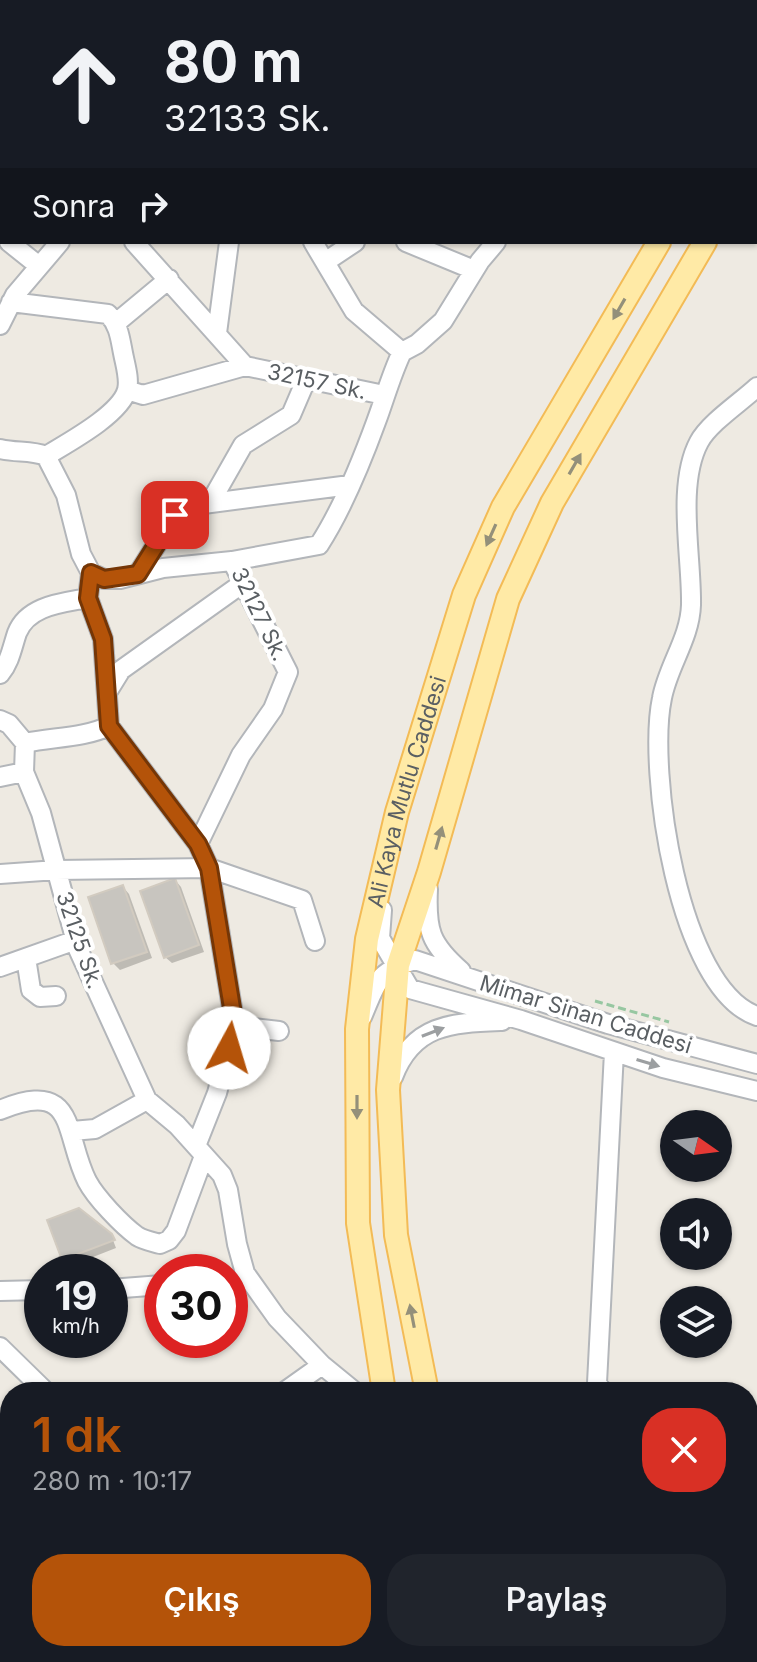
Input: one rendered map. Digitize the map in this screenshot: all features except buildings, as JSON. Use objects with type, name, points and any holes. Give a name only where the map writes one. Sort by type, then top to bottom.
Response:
[{"type":"main road","name":"Ali Kaya Mutlu Caddesi","points":[[376,1382],[358,1223],[357,1029],[367,939],[385,860],[397,812],[469,583],[503,507],[658,244]]},
{"type":"main road","name":"Ali Kaya Mutlu Caddesi","points":[[425,1382],[396,1235],[388,1090],[406,963],[429,872],[508,599],[552,503],[704,244]]},
{"type":"street","points":[[12,244],[39,266]]},
{"type":"street","points":[[0,325],[11,302],[58,244]]},
{"type":"street","name":"32157 Sk.","points":[[136,244],[245,366],[384,395]]},
{"type":"street","points":[[217,333],[229,244]]},
{"type":"street","points":[[314,244],[354,311],[402,352],[417,344],[443,321],[474,270],[494,244]]},
{"type":"street","points":[[325,262],[352,244]]},
{"type":"street","points":[[411,244],[474,270]]},
{"type":"street","points":[[116,323],[169,279]]},
{"type":"street","points":[[11,302],[108,314],[116,323],[127,390],[118,405],[94,425],[46,456]]},
{"type":"street","name":"32127 Sk.","points":[[198,844],[241,755],[273,709],[288,672],[232,561],[319,545],[350,485],[402,352]]},
{"type":"street","points":[[127,390],[143,395],[245,366]]},
{"type":"street","points":[[210,503],[243,445],[291,415],[306,380]]},
{"type":"street","points":[[757,387],[700,440],[692,464],[688,497],[691,608],[682,646],[662,697],[660,731],[662,800],[677,890],[699,952],[722,987],[748,1013],[757,1016]]},
{"type":"street","points":[[0,449],[34,451],[46,456],[66,495],[81,554],[91,573],[88,598],[103,639],[109,726],[198,844],[209,868],[235,1026],[176,1231],[169,1240],[160,1244],[139,1238],[95,1194],[86,1179],[72,1131],[59,1108],[39,1099],[21,1101],[0,1110]]},
{"type":"street","points":[[138,574],[175,515],[188,506],[350,485]]},
{"type":"street","points":[[91,573],[104,579],[163,568],[232,561]]},
{"type":"street","points":[[108,691],[121,670],[243,583]]},
{"type":"street","points":[[0,674],[8,665],[19,629],[39,608],[88,598]]},
{"type":"street","points":[[0,720],[9,724],[25,743],[94,733],[109,726]]},
{"type":"street","name":"32125 Sk.","points":[[25,743],[24,772],[41,813],[76,940],[147,1100],[177,1125],[200,1151]]},
{"type":"street","points":[[0,777],[24,772]]},
{"type":"street","name":"Mimar Sinan Caddesi","points":[[385,860],[380,938],[406,963],[470,978],[608,1024],[757,1064]]},
{"type":"street","points":[[0,874],[209,868],[302,900],[315,941]]},
{"type":"street","points":[[429,872],[427,922],[441,953],[470,978]]},
{"type":"street","points":[[0,967],[76,940]]},
{"type":"street","points":[[26,958],[31,990],[40,997],[56,996]]},
{"type":"street","points":[[357,1029],[380,977],[406,963]]},
{"type":"street","name":"Mimar Sinan Caddesi","points":[[406,963],[410,989],[521,1020],[663,1068],[757,1091]]},
{"type":"street","points":[[388,1090],[401,1056],[413,1042],[430,1031],[472,1022],[521,1020]]},
{"type":"street","points":[[235,1026],[279,1031]]},
{"type":"street","points":[[597,1382],[614,1052]]},
{"type":"street","points":[[72,1131],[95,1129],[147,1100]]},
{"type":"street","points":[[200,1151],[222,1175],[228,1190],[237,1254]]},
{"type":"street","points":[[248,1286],[322,1365],[343,1382]]},
{"type":"street","points":[[0,1291],[24,1290]]},
{"type":"street","points":[[0,1347],[36,1382]]},
{"type":"street","points":[[298,1382],[322,1365]]},
{"type":"path","points":[[592,1000],[682,1026]]},
{"type":"route","points":[[175,515],[138,574],[104,579],[91,573],[88,598],[103,639],[109,726],[198,844],[209,868],[235,1026],[229,1048]]}]
